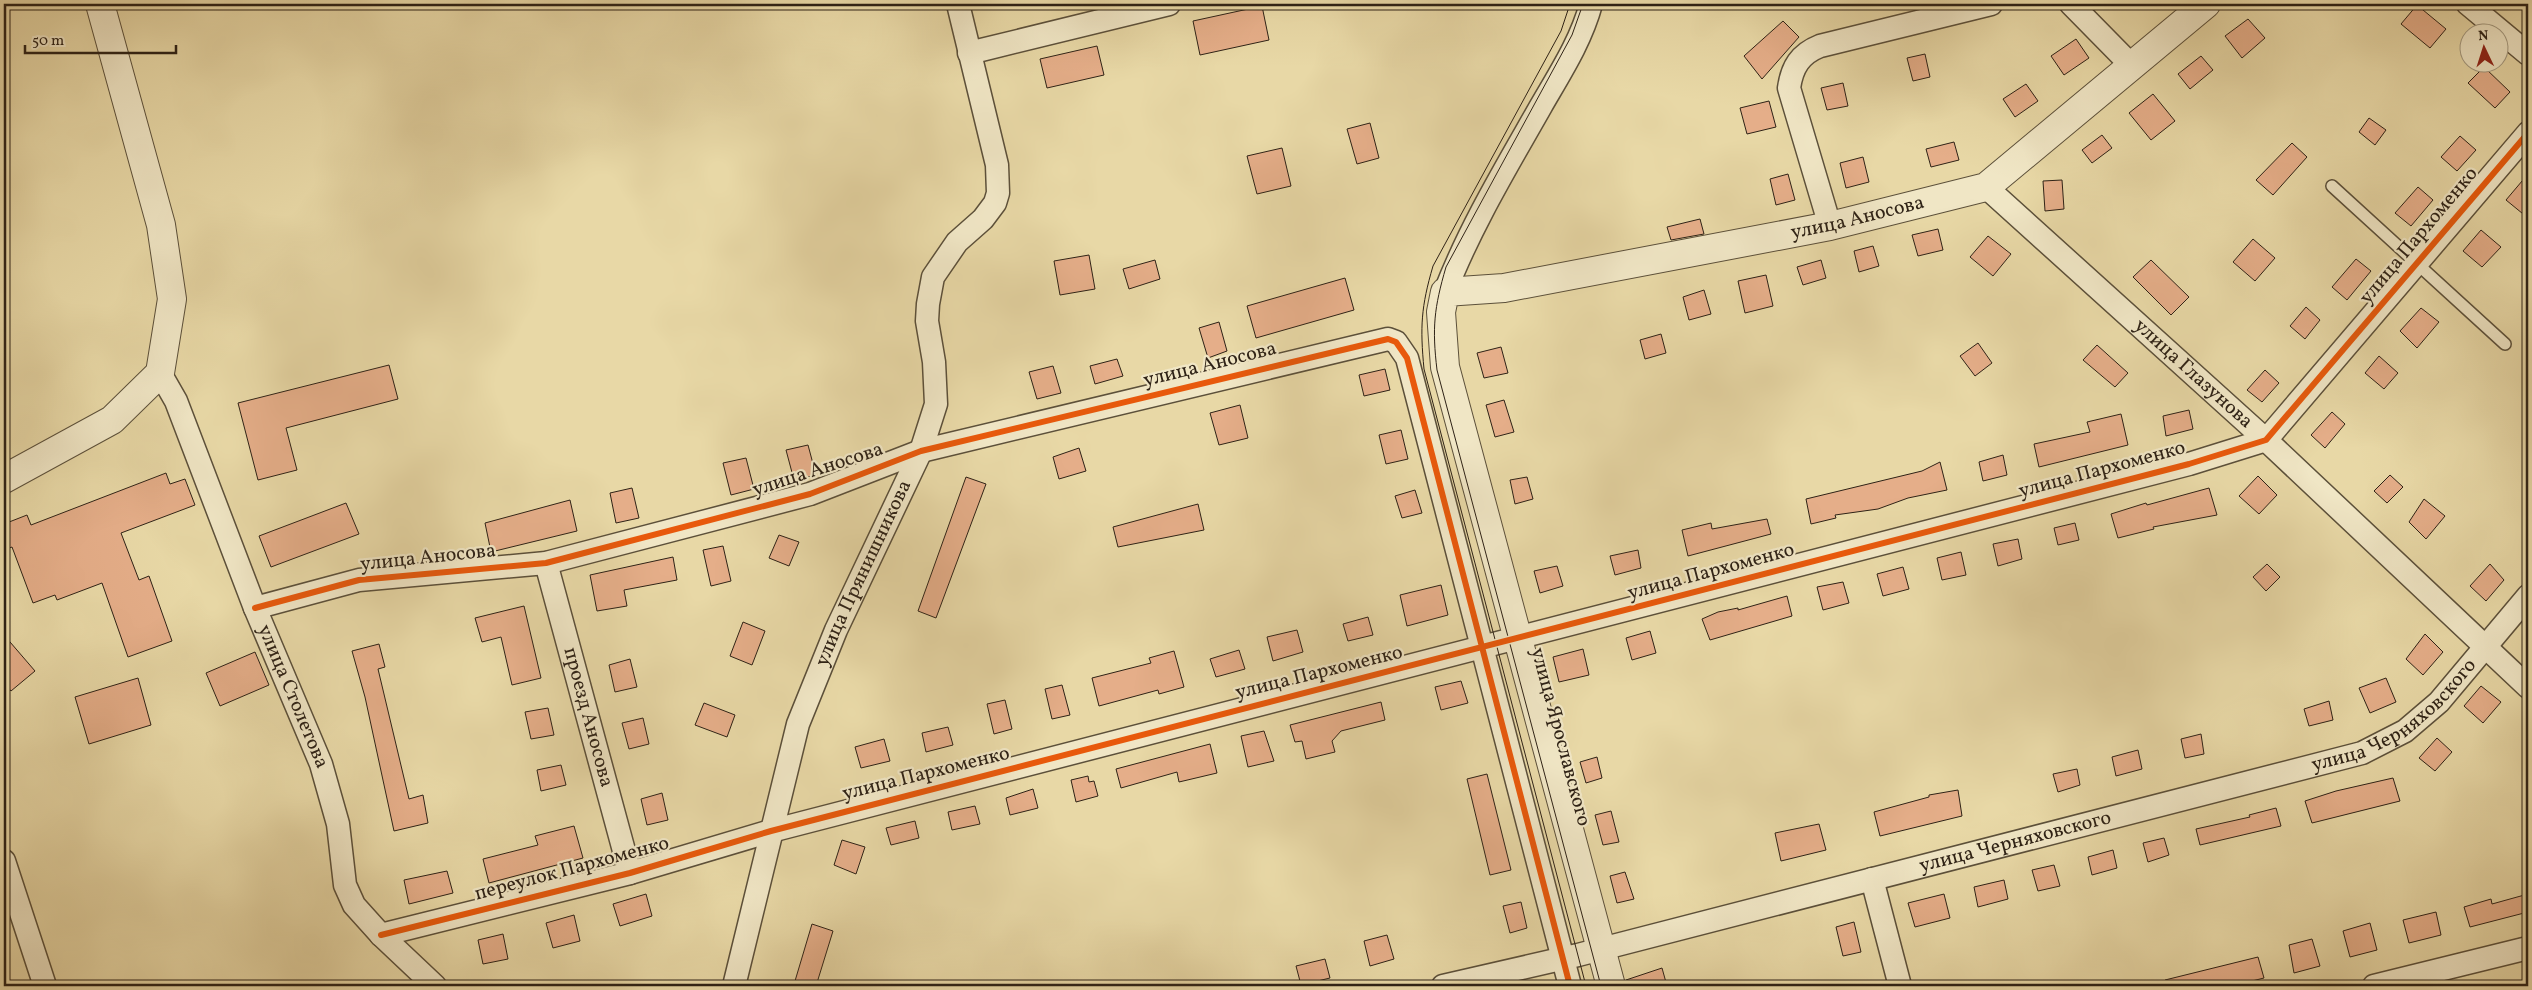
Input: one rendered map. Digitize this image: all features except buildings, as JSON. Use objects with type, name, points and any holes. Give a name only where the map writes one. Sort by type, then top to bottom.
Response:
[{"type":"street","points":[[4,479],[112,420],[160,373],[172,299],[161,225],[100,4]]},
{"type":"street","name":"улица Прянишникова","points":[[734,986],[801,715],[836,630],[921,451],[936,404],[934,362],[927,321],[933,277],[957,242],[983,219],[995,203],[998,193],[997,165],[958,4]]},
{"type":"street","points":[[969,53],[1169,4]]},
{"type":"street","points":[[1445,292],[1454,268],[1504,173],[1578,41],[1591,4]]},
{"type":"street","points":[[1830,226],[1789,88],[1791,73],[1799,60],[1809,50],[1820,46],[1991,4]]},
{"type":"street","points":[[2071,4],[2132,66]]},
{"type":"street","name":"улица Аносова","points":[[1445,292],[1504,288],[1830,226],[1986,187],[2206,4]]},
{"type":"street","points":[[2468,4],[2528,54]]},
{"type":"street","name":"улица Пархоменко","points":[[771,831],[2189,464],[2266,440],[2528,133]]},
{"type":"street","name":"улица Глазунова","points":[[1986,187],[2266,440],[2528,687]]},
{"type":"street","name":"улица Ярославского","points":[[1445,292],[1441,319],[1446,368],[1611,986]]},
{"type":"street","name":"улица Аносова","points":[[255,608],[359,580],[546,563],[810,494],[921,451],[1388,339],[1396,342],[1407,358],[1481,648]]},
{"type":"street","name":"улица Столетова","points":[[160,373],[176,401],[255,608],[321,764],[338,824],[345,885],[354,905],[381,935]]},
{"type":"street","name":"проезд Аносова","points":[[546,563],[630,873]]},
{"type":"street","name":"улица Черняховского","points":[[1443,986],[1601,949],[2362,753],[2405,732],[2432,708],[2528,596]]},
{"type":"street","points":[[1481,648],[1570,986]]},
{"type":"street","name":"переулок Пархоменко","points":[[381,935],[630,873],[771,831]]},
{"type":"street","points":[[4,861],[45,986]]},
{"type":"street","points":[[1872,880],[1900,986]]},
{"type":"street","points":[[381,935],[435,986]]},
{"type":"street","points":[[2374,986],[2528,948]]},
{"type":"lane","points":[[2332,186],[2505,344]]},
{"type":"tram line","points":[[1570,4],[1561,31],[1433,266],[1422,317],[1422,341],[1424,369],[1586,986]]},
{"type":"tram line","points":[[1583,4],[1572,35],[1446,267],[1439,294],[1434,330],[1437,370],[1601,986]]},
{"type":"cycle path","points":[[381,935],[630,873],[771,831],[2189,464],[2266,440],[2528,133]]},
{"type":"cycle path","points":[[255,608],[359,580],[546,563],[810,494],[921,451],[1388,339],[1396,342],[1407,358],[1570,986]]}]
